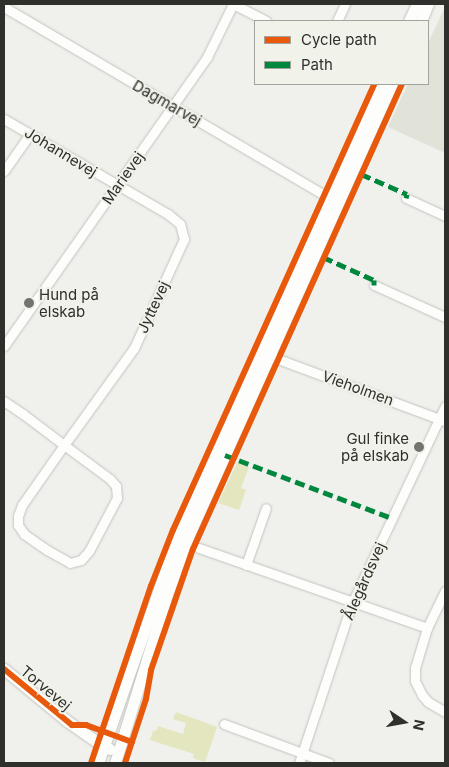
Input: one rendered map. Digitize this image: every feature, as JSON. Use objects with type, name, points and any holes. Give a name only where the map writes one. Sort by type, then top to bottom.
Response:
[{"type":"main road","points":[[409,20],[416,4]]},
{"type":"main road","points":[[420,20],[428,4]]},
{"type":"main road","points":[[98,763],[178,535],[382,85]]},
{"type":"main road","points":[[117,758],[170,584],[188,537],[392,85]]},
{"type":"main road","name":"Torvevej","points":[[4,669],[67,721],[117,758]]},
{"type":"street","points":[[233,4],[264,20]]},
{"type":"street","name":"Marievej","points":[[4,346],[207,57],[233,4]]},
{"type":"street","points":[[337,20],[345,4]]},
{"type":"street","name":"Dagmarvej","points":[[4,7],[331,199]]},
{"type":"street","name":"Johannevej","points":[[4,119],[118,186]]},
{"type":"street","points":[[4,171],[30,134]]},
{"type":"street","name":"Jyttevej","points":[[4,401],[64,445],[110,479],[116,486],[117,498],[89,551],[81,560],[70,563],[62,560],[24,534],[18,525],[18,516],[22,505],[64,445],[134,348],[183,243],[184,234],[180,224],[168,214],[118,186]]},
{"type":"street","points":[[406,198],[445,216]]},
{"type":"street","points":[[374,285],[445,317]]},
{"type":"street","name":"Vieholmen","points":[[270,356],[442,420]]},
{"type":"street","name":"Ålegårdsvej","points":[[299,763],[352,603],[442,420],[445,406]]},
{"type":"street","points":[[246,565],[266,508]]},
{"type":"street","points":[[199,548],[427,628]]},
{"type":"street","points":[[445,590],[427,628],[418,654],[415,682],[428,702],[445,712]]},
{"type":"street","points":[[224,724],[329,763]]},
{"type":"shaded area","points":[[445,7],[445,153],[388,127],[408,85],[429,85],[429,41]]},
{"type":"green space","points":[[237,463],[249,467],[241,488],[246,490],[239,510],[218,503]]},
{"type":"green space","points":[[176,712],[217,727],[205,762],[193,758],[194,754],[150,740],[153,731],[157,730],[158,726],[183,734],[186,723],[173,719]]},
{"type":"marked path","points":[[361,174],[407,194],[406,198]]},
{"type":"marked path","points":[[323,257],[374,280],[374,285]]},
{"type":"marked path","points":[[225,455],[392,518]]},
{"type":"cycle path","points":[[91,763],[151,586],[173,530],[374,85]]},
{"type":"cycle path","points":[[125,763],[146,699],[151,670],[193,549],[402,85]]},
{"type":"cycle path","points":[[4,669],[72,725]]},
{"type":"cycle path","points":[[72,725],[86,725],[132,742]]},
{"type":"place","name":"Hund på elskab","points":[[29,303]]},
{"type":"place","name":"Gul finke på elskab","points":[[419,447]]}]
